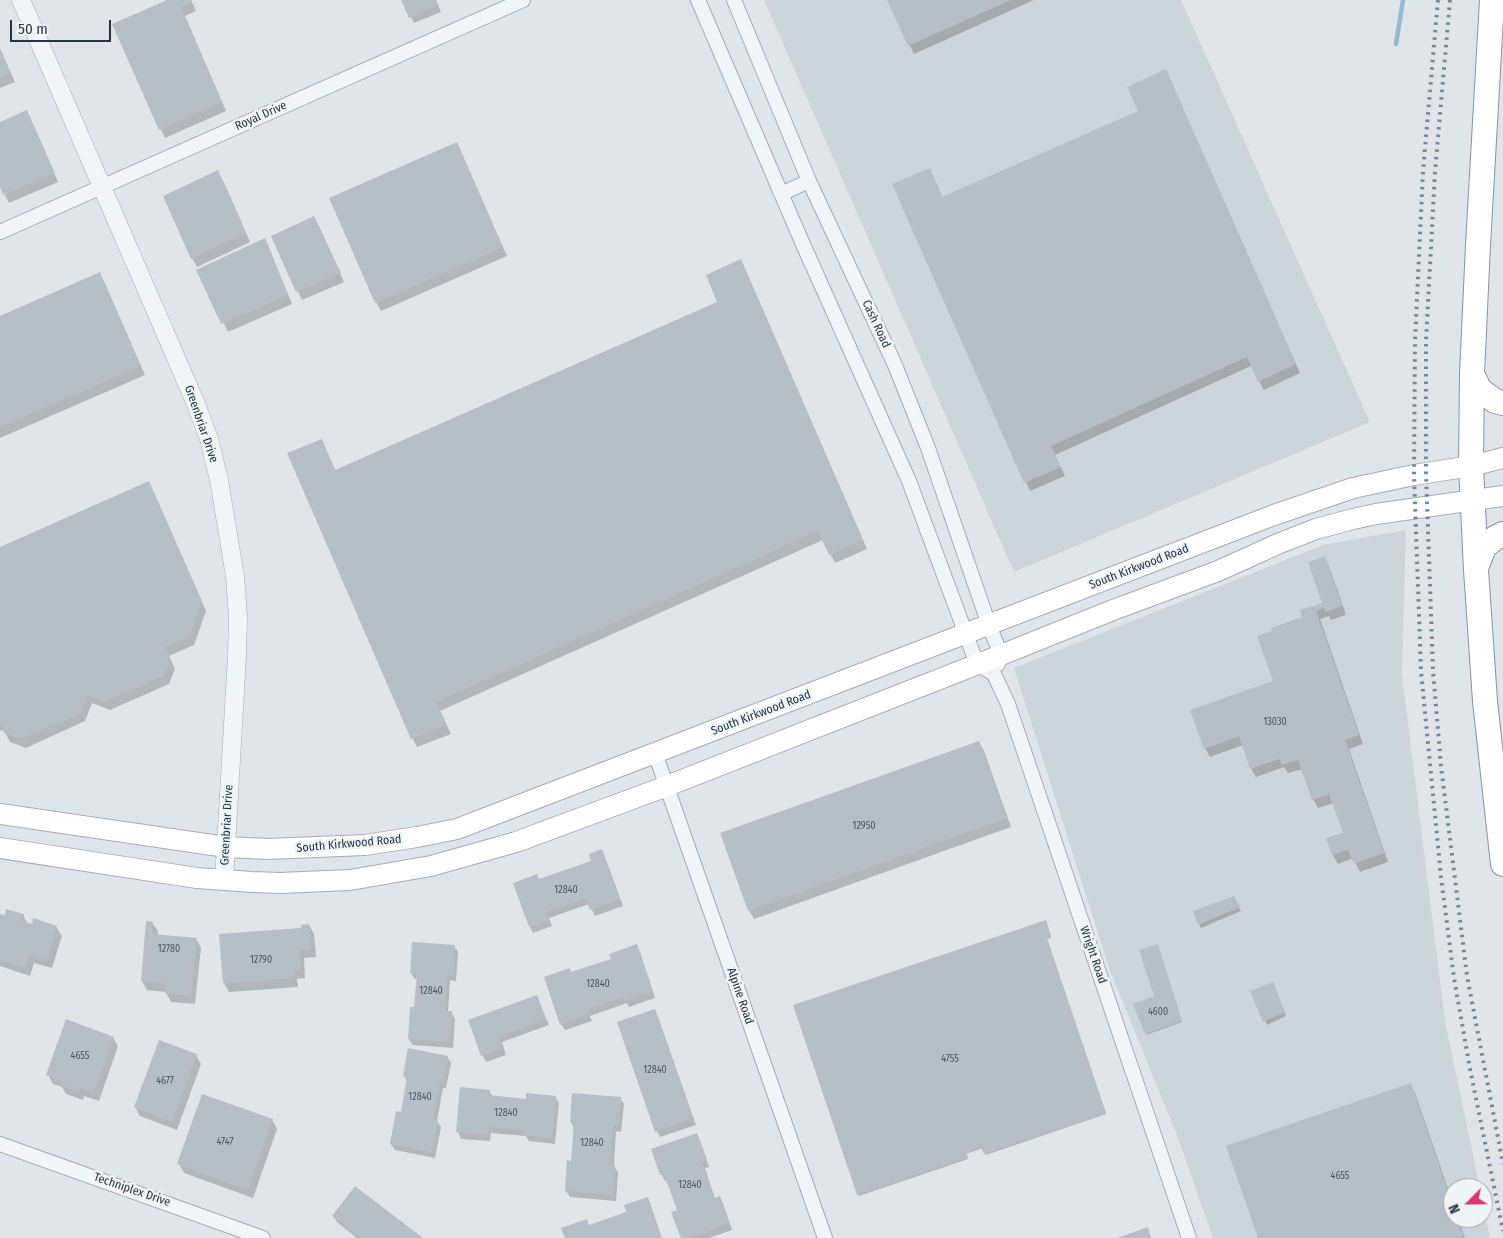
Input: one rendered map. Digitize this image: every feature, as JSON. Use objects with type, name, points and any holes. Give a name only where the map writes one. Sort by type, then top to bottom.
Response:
[{"type":"highway","points":[[1492,0],[1472,374],[1471,466],[1484,700],[1503,864]]},
{"type":"highway","points":[[1472,374],[1480,390],[1494,401],[1503,403]]},
{"type":"highway","points":[[1476,570],[1484,547],[1494,538],[1503,534]]},
{"type":"main road","name":"South Kirkwood Road","points":[[0,814],[226,846],[268,849],[364,845],[457,829],[1269,517],[1353,488],[1471,466],[1503,458]]},
{"type":"main road","points":[[0,848],[196,878],[280,883],[350,880],[423,868],[516,842],[991,664],[1113,610],[1218,571],[1280,542],[1316,529],[1353,518],[1398,510],[1503,496]]},
{"type":"main road","points":[[1269,517],[1280,542]]},
{"type":"main road","points":[[1243,527],[1254,554]]},
{"type":"main road","points":[[1208,540],[1218,571]]},
{"type":"main road","points":[[457,829],[464,857]]},
{"type":"street","name":"Greenbriar Drive","points":[[21,0],[196,404],[209,439],[220,480],[235,576],[238,616],[224,880]]},
{"type":"street","name":"Royal Drive","points":[[0,232],[522,0]]},
{"type":"street","points":[[698,0],[909,481],[965,634]]},
{"type":"street","name":"Cash Road","points":[[734,0],[810,181],[899,374],[928,448],[989,625],[991,664]]},
{"type":"street","points":[[782,194],[810,181]]},
{"type":"street","name":"Wright Road","points":[[965,634],[991,664],[1008,704],[1189,1238]]},
{"type":"street","name":"Alpine Road","points":[[655,753],[825,1238]]},
{"type":"street","name":"Techniplex Drive","points":[[0,1144],[263,1238]]},
{"type":"shaded area","points":[[764,0],[1181,0],[1370,422],[1014,572]]},
{"type":"shaded area","points":[[1406,530],[1402,675],[1445,1021],[1478,1178],[1443,1178],[1443,1228],[1488,1228],[1490,1238],[1213,1238],[1178,1138],[1109,968],[1014,668],[1323,545]]},
{"type":"building","points":[[167,0],[191,0],[192,2],[181,7],[222,102],[159,130],[112,24]]},
{"type":"building","points":[[401,0],[436,0],[438,5],[409,18]]},
{"type":"building","points":[[887,0],[1011,0],[908,46]]},
{"type":"building","points":[[0,48],[11,73],[0,78]]},
{"type":"building","points":[[1166,69],[1296,364],[1258,382],[1247,357],[1051,446],[1061,467],[1024,483],[892,184],[930,168],[942,197],[1138,111],[1127,87]]},
{"type":"building","points":[[27,110],[55,173],[3,195],[0,187],[0,122]]},
{"type":"building","points":[[457,142],[503,247],[375,303],[329,198]]},
{"type":"building","points":[[218,170],[246,233],[191,259],[163,196]]},
{"type":"building","points":[[314,216],[341,273],[296,292],[271,236]]},
{"type":"building","points":[[265,238],[288,295],[221,324],[196,270]]},
{"type":"building","points":[[741,259],[863,540],[829,555],[818,531],[436,702],[447,725],[411,739],[287,453],[322,439],[335,470],[717,302],[706,275]]},
{"type":"building","points":[[100,272],[141,366],[0,427],[0,316]]},
{"type":"building","points":[[149,481],[202,601],[189,637],[165,647],[171,659],[165,675],[105,702],[87,695],[81,713],[21,739],[4,733],[0,724],[0,547]]},
{"type":"building","points":[[1325,556],[1342,606],[1325,612],[1324,608],[1316,611],[1359,735],[1345,740],[1384,853],[1354,864],[1348,850],[1332,855],[1326,838],[1343,833],[1329,794],[1312,800],[1298,760],[1282,765],[1279,759],[1250,769],[1239,736],[1204,749],[1190,710],[1273,681],[1257,636],[1272,631],[1271,628],[1302,617],[1300,610],[1322,603],[1308,562]]},
{"type":"building","points":[[979,741],[1007,818],[748,911],[720,833]]},
{"type":"building","points":[[602,849],[620,899],[590,910],[586,898],[546,912],[549,920],[529,927],[513,883],[537,874],[539,879],[591,861],[589,854]]},
{"type":"building","points":[[1234,896],[1240,907],[1198,925],[1193,911]]},
{"type":"building","points":[[6,909],[24,914],[22,921],[32,924],[33,918],[57,926],[47,960],[29,955],[25,968],[0,960],[0,914],[5,915]]},
{"type":"building","points":[[1046,920],[1051,936],[1047,938],[1106,1113],[984,1154],[981,1147],[966,1152],[968,1157],[857,1195],[793,1005]]},
{"type":"building","points":[[146,921],[153,922],[152,934],[197,938],[191,996],[165,993],[166,984],[141,981]]},
{"type":"building","points":[[309,924],[311,949],[299,950],[301,970],[293,970],[294,978],[223,983],[219,934],[301,928],[301,925]]},
{"type":"building","points":[[412,942],[455,945],[453,975],[447,975],[445,1011],[452,1011],[450,1042],[408,1039],[410,1007],[414,1007],[417,974],[410,973]]},
{"type":"building","points":[[637,944],[653,991],[625,1001],[623,997],[588,1009],[589,1014],[560,1025],[544,977],[570,968],[571,972],[611,959],[609,954]]},
{"type":"building","points":[[1158,944],[1182,1021],[1145,1034],[1133,1004],[1154,996],[1139,950]]},
{"type":"building","points":[[1273,982],[1285,1012],[1263,1022],[1250,991]]},
{"type":"building","points":[[537,995],[546,1019],[499,1036],[504,1048],[481,1056],[468,1020]]},
{"type":"building","points":[[655,1009],[693,1118],[655,1132],[617,1022]]},
{"type":"building","points":[[66,1019],[114,1037],[94,1093],[80,1088],[78,1092],[60,1085],[61,1081],[46,1075]]},
{"type":"building","points":[[159,1040],[197,1054],[172,1122],[134,1107]]},
{"type":"building","points":[[408,1048],[448,1056],[443,1083],[440,1082],[433,1119],[438,1120],[432,1152],[390,1144],[396,1111],[401,1112],[407,1077],[403,1076]]},
{"type":"building","points":[[1411,1083],[1443,1178],[1443,1228],[1460,1228],[1464,1238],[1258,1238],[1226,1146]]},
{"type":"building","points":[[460,1087],[490,1090],[489,1095],[526,1099],[526,1093],[556,1096],[552,1138],[524,1135],[524,1130],[488,1127],[487,1135],[456,1132]]},
{"type":"building","points":[[572,1093],[621,1097],[618,1126],[613,1125],[610,1165],[615,1165],[613,1195],[565,1191],[567,1160],[571,1161],[574,1123],[570,1122]]},
{"type":"building","points":[[202,1094],[273,1119],[248,1190],[177,1164]]},
{"type":"building","points":[[697,1133],[707,1160],[702,1162],[715,1198],[720,1196],[730,1223],[688,1238],[681,1238],[671,1212],[677,1210],[664,1174],[660,1175],[651,1149]]},
{"type":"building","points":[[355,1186],[423,1238],[360,1238],[332,1216]]},
{"type":"building","points":[[648,1197],[662,1238],[565,1238],[561,1228],[587,1219],[589,1225],[626,1212],[624,1205]]},
{"type":"building","points":[[1148,1227],[1151,1238],[1117,1238]]},
{"type":"waterway","points":[[1396,44],[1403,0]]},
{"type":"railway","points":[[1438,0],[1423,171],[1415,341],[1414,475],[1421,671],[1441,877],[1454,978],[1470,1069],[1503,1231]]},
{"type":"railway","points":[[1450,0],[1435,172],[1426,341],[1426,473],[1433,671],[1441,766],[1467,976],[1503,1164]]}]
